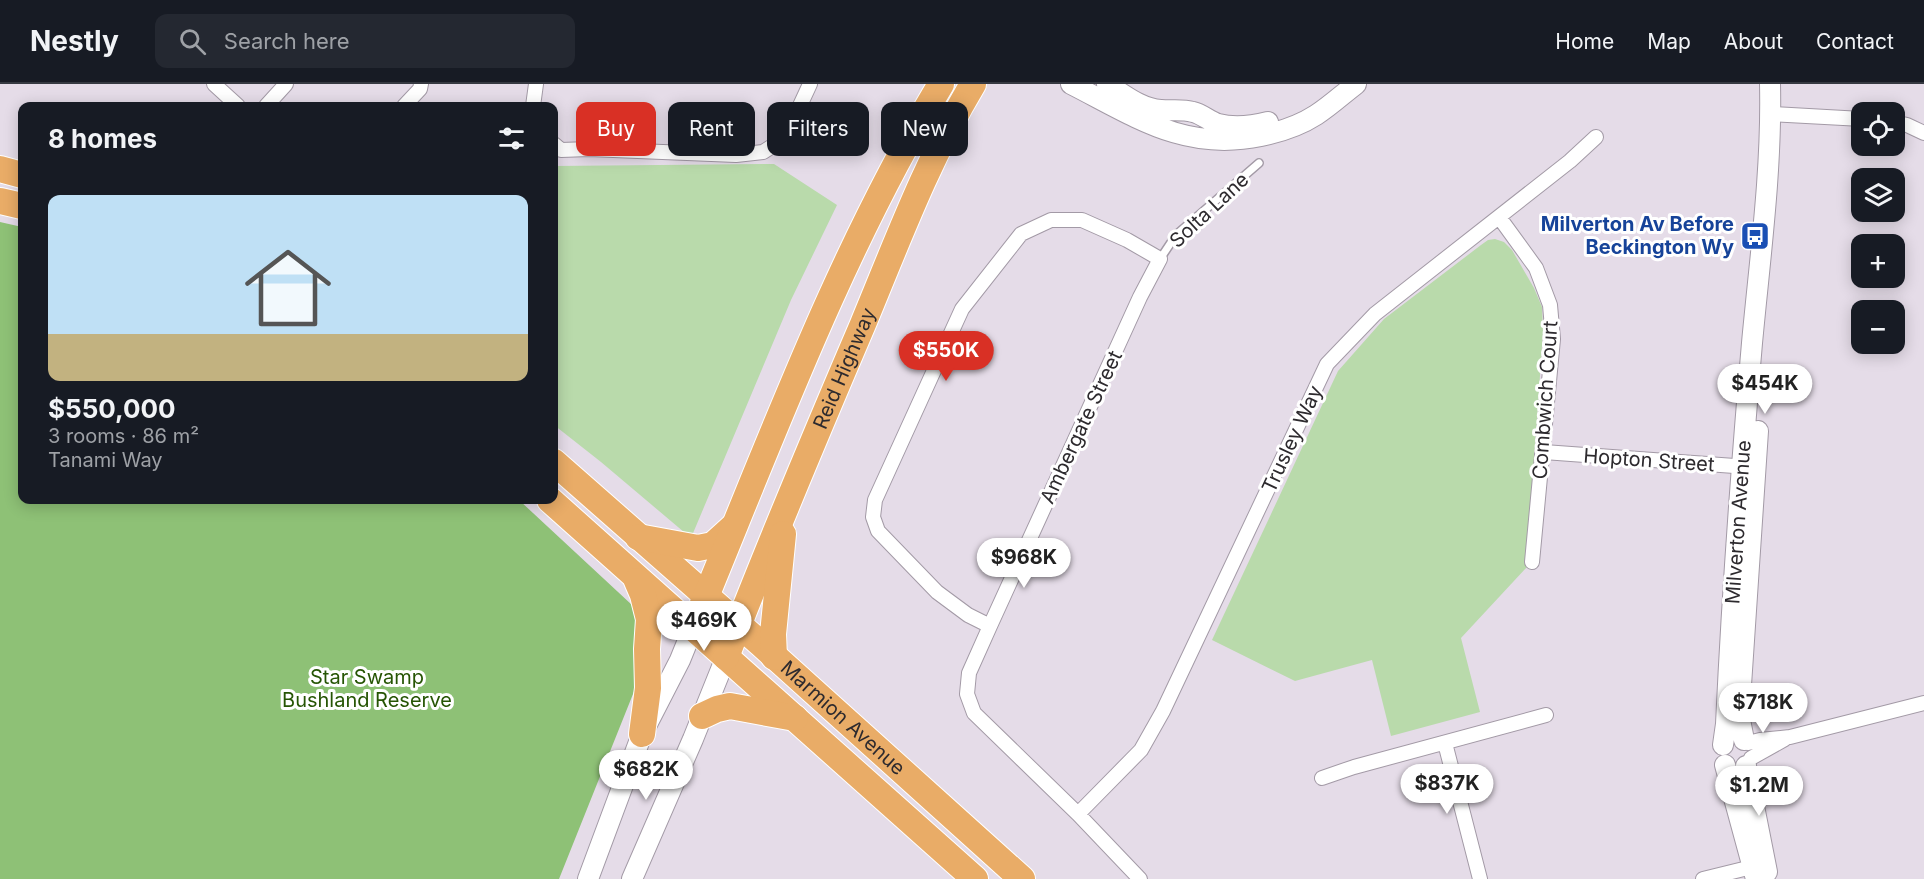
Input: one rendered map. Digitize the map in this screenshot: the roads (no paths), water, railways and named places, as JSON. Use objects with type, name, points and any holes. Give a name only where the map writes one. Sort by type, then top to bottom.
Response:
[{"type":"highway","name":"Reid Highway","points":[[930,102],[941,84]]},
{"type":"highway","name":"Reid Highway","points":[[726,657],[785,508],[937,149],[968,85]]},
{"type":"highway","points":[[935,102],[968,85]]},
{"type":"highway","name":"Reid Highway","points":[[693,628],[817,330],[865,225],[901,156]]},
{"type":"highway","points":[[0,169],[18,174]]},
{"type":"highway","points":[[0,201],[18,205]]},
{"type":"highway","name":"Marmion Avenue","points":[[558,466],[1022,879]]},
{"type":"highway","name":"Marmion Avenue","points":[[554,504],[975,879]]},
{"type":"highway","points":[[774,657],[773,634],[785,508]]},
{"type":"highway","points":[[638,537],[698,548],[713,545],[736,525]]},
{"type":"highway","points":[[635,576],[649,619],[648,688],[642,734]]},
{"type":"highway","points":[[702,716],[730,706],[795,718]]},
{"type":"street","points":[[213,84],[233,102]]},
{"type":"street","points":[[270,102],[286,84]]},
{"type":"street","points":[[408,102],[421,84]]},
{"type":"street","points":[[534,102],[536,84]]},
{"type":"street","points":[[558,147],[561,150],[736,155],[763,152],[785,138],[810,84]]},
{"type":"street","points":[[1071,84],[1149,124],[1174,134],[1209,141],[1242,140],[1277,133],[1315,116],[1356,84]]},
{"type":"street","points":[[1107,84],[1131,100],[1159,111],[1190,111],[1203,115],[1216,123],[1235,126],[1266,123],[1288,115],[1336,84]]},
{"type":"street","name":"Milverton Avenue","points":[[1770,84],[1776,114]]},
{"type":"street","name":"Milverton Avenue","points":[[1761,872],[1724,755],[1748,467],[1765,197],[1776,114],[1783,84]]},
{"type":"street","points":[[1776,114],[1851,118]]},
{"type":"street","points":[[1905,125],[1924,133]]},
{"type":"street","name":"Trusley Way","points":[[1078,814],[1141,750],[1163,711],[1327,364],[1375,314],[1570,161],[1596,137]]},
{"type":"street","name":"Combwich Court","points":[[1499,217],[1536,268],[1550,305],[1553,339],[1532,562]]},
{"type":"street","points":[[990,626],[968,615],[937,592],[878,531],[873,517],[875,500],[962,309],[1021,234],[1051,220],[1082,220],[1127,240],[1160,259]]},
{"type":"street","name":"Ambergate Street","points":[[1140,879],[1078,814],[974,713],[967,694],[969,673],[1140,297],[1160,259]]},
{"type":"street","name":"Hopton Street","points":[[1544,452],[1748,467]]},
{"type":"street","name":"Milverton Avenue","points":[[1748,467],[1739,715],[1748,752],[1761,872]]},
{"type":"street","points":[[588,879],[642,734],[693,628]]},
{"type":"street","points":[[632,879],[726,657]]},
{"type":"street","points":[[1748,752],[1732,738],[1724,755],[1735,770],[1760,740],[1790,737],[1924,704]]},
{"type":"street","points":[[1322,778],[1354,767],[1546,715]]},
{"type":"street","points":[[1445,743],[1480,879]]},
{"type":"street","points":[[1703,879],[1761,872]]},
{"type":"lane","name":"Solta Lane","points":[[1160,259],[1176,235],[1259,163]]},
{"type":"place","name":"Milverton Av Before Beckington Wy","points":[[1755,236]]},
{"type":"park label","name":"Star Swamp Bushland Reserve","points":[[367,688]]}]
